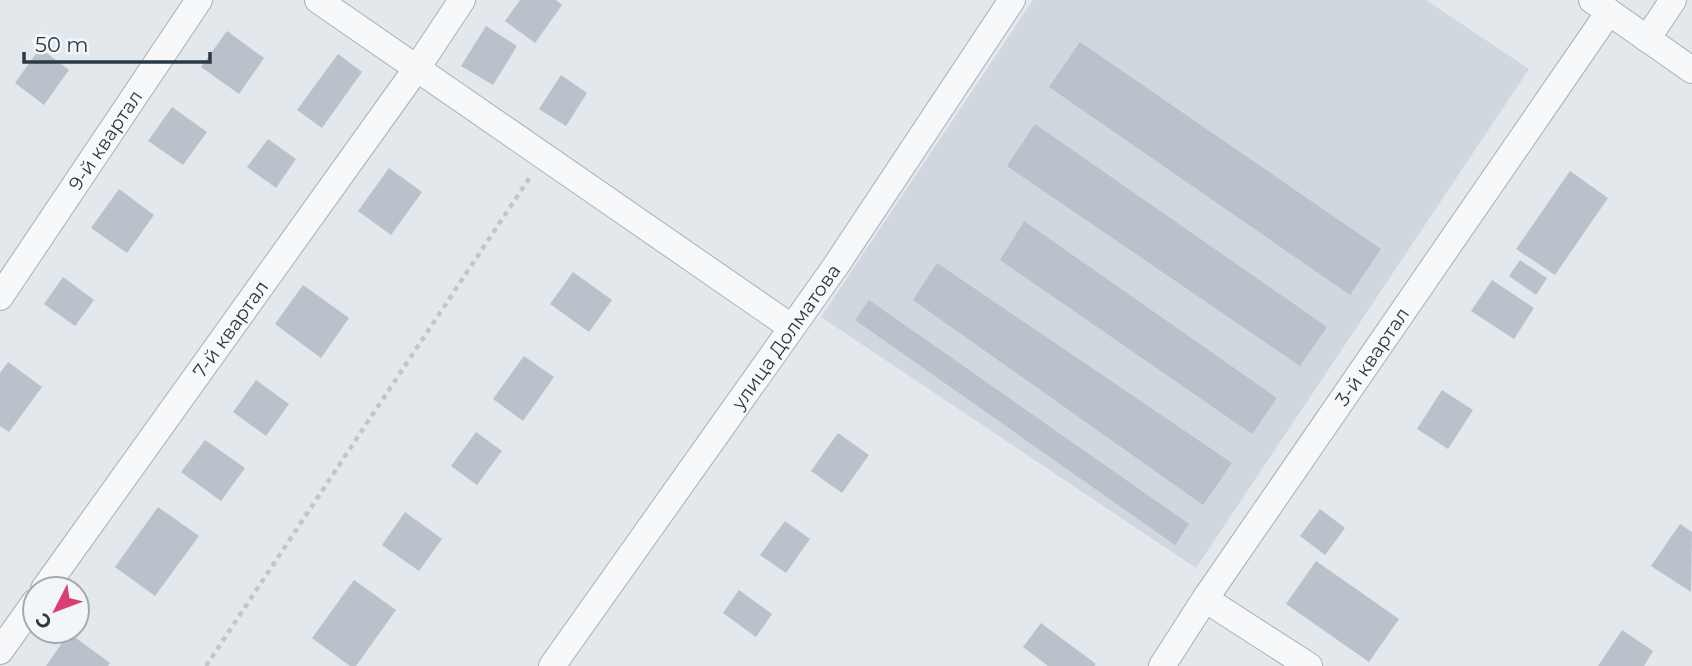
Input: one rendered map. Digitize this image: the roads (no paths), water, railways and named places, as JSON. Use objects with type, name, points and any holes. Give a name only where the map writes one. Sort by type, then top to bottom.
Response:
[{"type":"street","name":"9-й квартал","points":[[4,283],[199,0]]},
{"type":"street","points":[[318,0],[791,327]]},
{"type":"street","name":"7-й квартал","points":[[54,575],[417,68],[461,0]]},
{"type":"street","name":"улица Долматова","points":[[552,666],[835,267],[1012,0]]},
{"type":"street","points":[[1647,40],[1673,0]]},
{"type":"street","points":[[1600,6],[1692,70]]},
{"type":"street","name":"3-й квартал","points":[[1162,666],[1600,6]]},
{"type":"street","points":[[1205,599],[1309,666]]},
{"type":"street","points":[[0,651],[21,622]]}]
